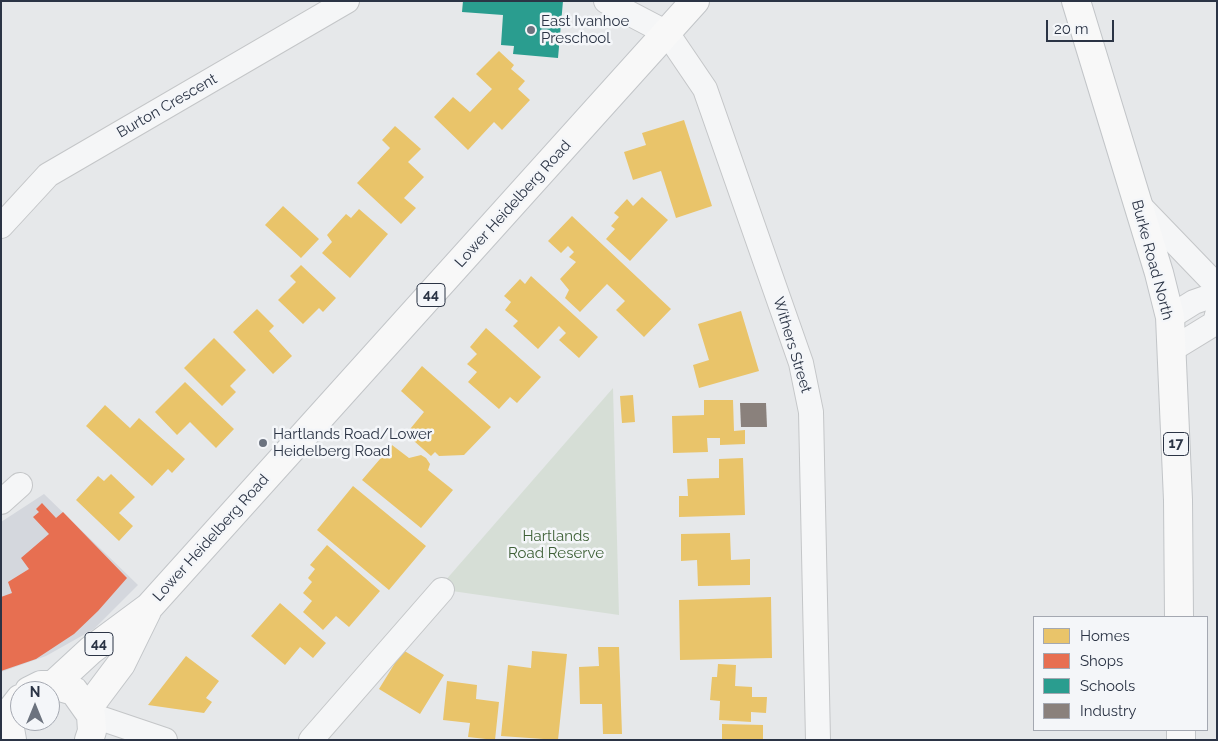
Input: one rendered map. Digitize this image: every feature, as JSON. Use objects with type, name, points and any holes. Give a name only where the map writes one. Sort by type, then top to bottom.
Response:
[{"type":"main road","name":"Lower Heidelberg Road","points":[[50,681],[149,607],[694,1]]},
{"type":"main road","name":"Burke Road North","points":[[1076,1],[1138,204],[1170,317],[1178,500],[1179,616]]},
{"type":"main road","name":"Lower Heidelberg Road","points":[[89,721],[121,664],[149,607]]},
{"type":"main road","name":"44","points":[[60,690],[74,691],[89,721]]},
{"type":"street","name":"Burton Crescent","points":[[1,226],[48,176],[347,1]]},
{"type":"street","points":[[606,1],[667,33]]},
{"type":"street","name":"Withers Street","points":[[667,33],[705,89],[807,387],[811,412],[818,740]]},
{"type":"street","points":[[1138,204],[1217,286]]},
{"type":"street","points":[[1170,317],[1194,302],[1217,294]]},
{"type":"street","points":[[1172,350],[1215,323],[1217,315]]},
{"type":"street","points":[[1,502],[20,485]]},
{"type":"street","points":[[311,740],[442,590]]},
{"type":"street","points":[[89,721],[165,740]]},
{"type":"shaded area","points":[[44,494],[138,585],[94,629],[46,656],[1,672],[1,522]]},
{"type":"green space","name":"Hartlands Road Reserve","points":[[613,388],[619,615],[438,589]]},
{"type":"building: Homes","points":[[499,51],[514,65],[511,69],[525,81],[518,89],[530,100],[502,130],[494,122],[468,150],[434,117],[453,97],[470,112],[492,89],[476,74]]},
{"type":"building: Homes","points":[[684,120],[712,206],[676,218],[661,171],[633,180],[624,152],[646,145],[642,133]]},
{"type":"building: Homes","points":[[395,126],[421,149],[408,162],[424,177],[404,198],[416,208],[401,224],[357,183],[390,148],[382,140]]},
{"type":"building: Homes","points":[[642,197],[668,220],[630,261],[606,239],[615,229],[611,226],[619,217],[614,213],[627,199],[633,206]]},
{"type":"building: Homes","points":[[283,206],[319,239],[301,258],[265,225]]},
{"type":"building: Homes","points":[[359,209],[388,234],[350,278],[322,253],[332,242],[327,235],[346,214],[351,218]]},
{"type":"building: Homes","points":[[572,216],[671,309],[644,337],[616,310],[625,301],[607,284],[580,312],[565,298],[569,290],[560,279],[576,262],[569,257],[574,252],[568,246],[561,253],[548,241]]},
{"type":"building: Homes","points":[[301,265],[336,298],[323,312],[319,308],[303,324],[278,300],[296,282],[290,276]]},
{"type":"building: Homes","points":[[531,276],[598,337],[579,358],[559,340],[566,333],[559,326],[538,349],[513,326],[518,321],[505,310],[511,302],[504,296],[520,279],[525,284]]},
{"type":"building: Homes","points":[[257,309],[274,326],[269,331],[292,356],[273,374],[233,332]]},
{"type":"building: Homes","points":[[741,311],[759,371],[699,388],[693,365],[709,360],[698,324]]},
{"type":"building: Homes","points":[[486,328],[541,377],[517,403],[510,397],[499,409],[468,382],[477,372],[467,364],[477,354],[470,347]]},
{"type":"building: Homes","points":[[214,338],[246,370],[230,386],[236,392],[222,406],[184,368]]},
{"type":"building: Homes","points":[[422,366],[491,427],[464,455],[439,456],[435,452],[431,456],[406,434],[424,412],[401,391]]},
{"type":"building: Homes","points":[[185,382],[234,429],[216,448],[190,422],[177,435],[155,412]]},
{"type":"building: Homes","points":[[633,395],[635,422],[622,423],[620,396]]},
{"type":"building: Homes","points":[[704,400],[733,400],[734,431],[745,430],[745,444],[720,445],[720,438],[707,438],[708,452],[673,453],[672,416],[704,415]]},
{"type":"building: Homes","points":[[105,405],[130,428],[139,418],[185,459],[172,473],[168,469],[152,486],[86,426]]},
{"type":"building: Homes","points":[[392,445],[409,458],[421,455],[426,458],[430,464],[428,470],[453,490],[421,528],[362,480]]},
{"type":"building: Homes","points":[[743,458],[745,515],[679,517],[679,496],[688,496],[687,479],[719,478],[719,459]]},
{"type":"building: Homes","points":[[111,474],[135,497],[119,513],[133,526],[119,541],[76,500],[98,476],[104,481]]},
{"type":"building: Homes","points":[[353,486],[426,546],[389,590],[317,530]]},
{"type":"building: Homes","points":[[730,533],[731,560],[750,559],[750,585],[698,586],[697,560],[681,561],[681,534]]},
{"type":"building: Homes","points":[[327,545],[380,591],[349,627],[336,616],[323,630],[303,612],[312,601],[303,593],[312,582],[308,578],[315,569],[310,565]]},
{"type":"building: Homes","points":[[771,597],[772,658],[680,660],[679,600]]},
{"type":"building: Homes","points":[[280,603],[326,643],[313,658],[300,647],[285,665],[251,636]]},
{"type":"building: Homes","points":[[598,647],[619,647],[622,734],[603,734],[602,704],[580,704],[579,667],[599,666]]},
{"type":"building: Homes","points":[[403,650],[444,675],[420,714],[379,689]]},
{"type":"building: Homes","points":[[532,651],[567,654],[558,740],[501,736],[508,665],[531,668]]},
{"type":"building: Homes","points":[[186,656],[219,681],[206,698],[212,702],[204,713],[148,705]]},
{"type":"building: Homes","points":[[718,664],[736,665],[735,686],[752,687],[752,697],[767,697],[766,713],[751,712],[751,722],[719,720],[720,701],[710,700],[712,677],[717,677]]},
{"type":"building: Homes","points":[[447,681],[477,685],[476,699],[499,702],[495,740],[468,737],[470,723],[443,720]]},
{"type":"building: Homes","points":[[722,724],[763,725],[763,740],[722,740]]},
{"type":"building: Shops","points":[[42,503],[56,518],[63,512],[127,578],[98,611],[74,634],[36,659],[1,671],[1,597],[12,593],[8,582],[29,569],[21,558],[49,534],[33,517],[39,512],[36,509]]},
{"type":"building: Schools","name":"East Ivanhoe Preschool","points":[[463,1],[563,1],[558,58],[513,54],[514,46],[501,45],[503,15],[462,12]]},
{"type":"building: Industry","points":[[740,403],[766,403],[767,427],[741,427]]},
{"type":"place","name":"East Ivanhoe Preschool","points":[[531,30]]},
{"type":"place","name":"Hartlands Road/Lower Heidelberg Road","points":[[263,443]]}]
